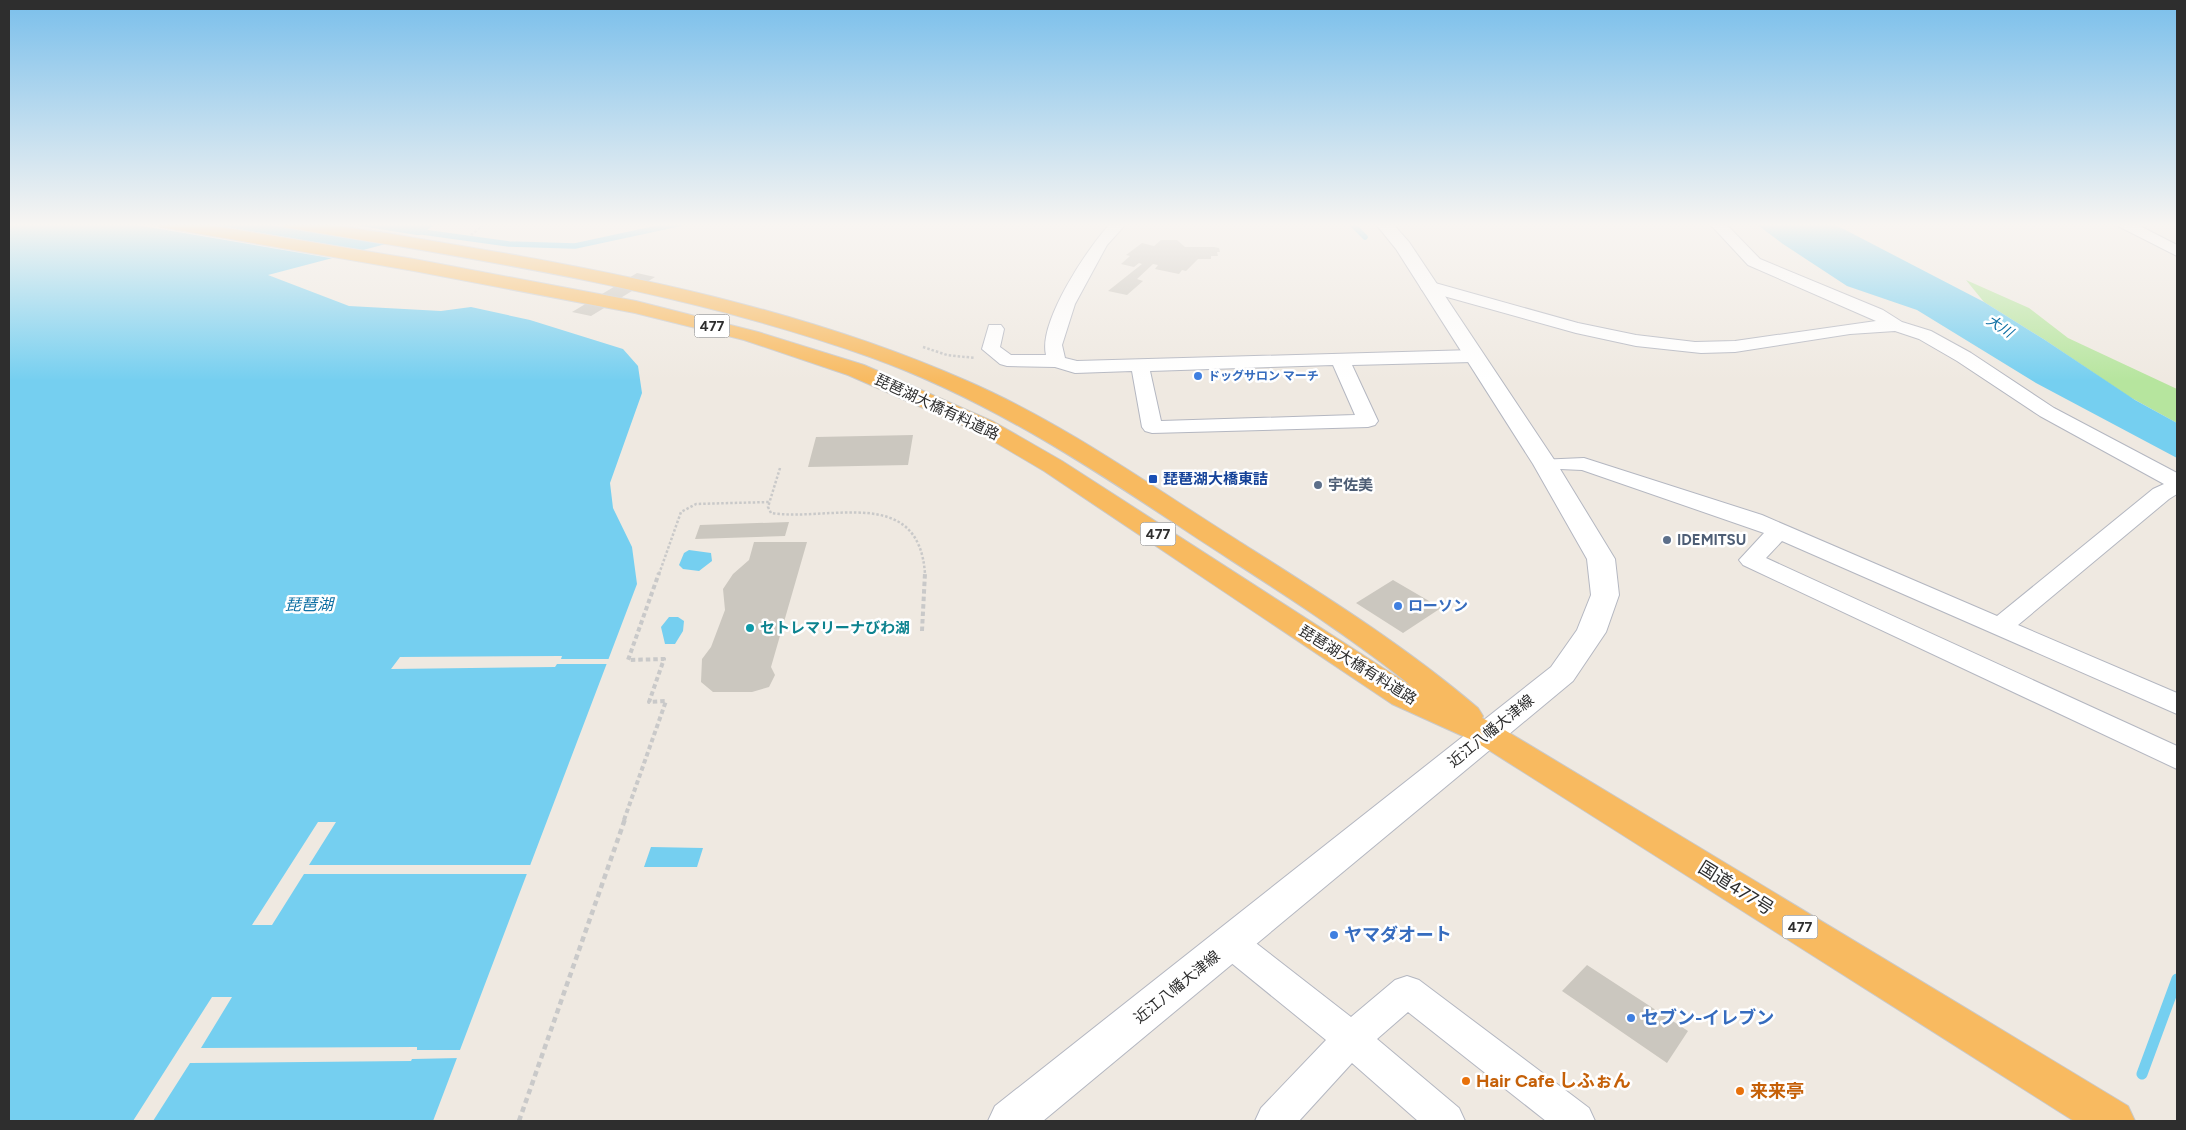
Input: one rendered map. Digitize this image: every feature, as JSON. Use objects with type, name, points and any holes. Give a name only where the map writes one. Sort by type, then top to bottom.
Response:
[{"type":"highway","name":"琵琶湖大橋有料道路","points":[[471,276],[612,302],[685,319],[817,357],[921,396],[986,427],[1053,466],[1402,696],[1487,734]]},
{"type":"highway","name":"琵琶湖大橋有料道路","points":[[584,276],[710,300],[866,348],[963,387],[1065,442],[1272,575],[1425,678],[1487,734]]},
{"type":"highway","name":"国道477号","points":[[1487,734],[2113,1121]]},
{"type":"main road","name":"近江八幡大津線","points":[[1010,1121],[1562,674],[1591,632],[1605,595],[1601,559],[1545,464],[1422,276]]},
{"type":"street","points":[[1058,361],[1053,345],[1066,304],[1082,276]]},
{"type":"street","points":[[1787,276],[1878,314],[1896,326],[1925,335],[2047,412],[2177,482]]},
{"type":"street","points":[[1428,286],[1564,326],[1632,340],[1710,348],[1752,346],[1873,326],[1896,326]]},
{"type":"street","points":[[995,329],[991,349],[1007,360],[1058,361],[1076,367],[1473,356]]},
{"type":"street","points":[[1140,365],[1152,428],[1368,421],[1340,360]]},
{"type":"street","points":[[1545,464],[1584,464],[1778,530],[2177,704]]},
{"type":"street","points":[[2001,626],[2161,494],[2177,486]]},
{"type":"street","points":[[1778,530],[1751,560],[2177,758]]},
{"type":"street","points":[[1230,943],[1351,1039],[1446,1121]]},
{"type":"street","points":[[1274,1121],[1351,1039],[1408,991],[1576,1121]]},
{"type":"path","points":[[919,346],[947,355],[979,358]]},
{"type":"path","points":[[780,468],[769,502],[768,507],[771,513],[868,513],[886,516],[900,522],[917,537],[925,561],[922,631]]},
{"type":"path","points":[[519,1121],[666,701],[649,702],[664,659],[628,660],[681,512],[696,504],[769,502]]},
{"type":"green space","points":[[1966,280],[2029,308],[2068,338],[2177,389],[2177,423],[2128,396],[2045,340],[1984,302]]},
{"type":"water","name":"琵琶湖","points":[[9,276],[270,276],[349,306],[441,311],[471,307],[530,320],[623,349],[638,366],[642,393],[610,483],[613,508],[632,547],[637,584],[433,1121],[9,1121]]},
{"type":"water","name":"大川","points":[[1831,276],[1933,276],[1984,302],[2135,400],[2177,423],[2177,458],[2036,383],[1917,310],[1847,286]]},
{"type":"water","points":[[689,550],[711,553],[712,561],[699,571],[683,569],[679,565],[684,553]]},
{"type":"water","points":[[669,617],[678,617],[684,621],[683,631],[675,644],[665,644],[661,627]]},
{"type":"water","points":[[651,847],[703,848],[697,867],[644,867]]},
{"type":"pier","points":[[562,656],[561,659],[611,659],[609,664],[557,664],[555,667],[391,669],[400,657]]},
{"type":"pier","points":[[318,822],[336,822],[309,865],[533,865],[529,874],[304,874],[272,925],[252,925]]},
{"type":"pier","points":[[212,997],[232,997],[201,1048],[417,1047],[417,1050],[462,1050],[460,1058],[412,1059],[411,1061],[190,1063],[153,1121],[133,1121]]},
{"type":"building","points":[[632,276],[655,277],[591,316],[572,312]]},
{"type":"building","points":[[1127,276],[1140,276],[1137,279],[1143,281],[1127,295],[1108,291]]},
{"type":"building","points":[[913,435],[908,465],[808,467],[816,437]]},
{"type":"building","points":[[789,522],[785,536],[695,539],[700,525]]},
{"type":"building","name":"セトレマリーナびわ湖","points":[[754,542],[807,542],[771,667],[775,675],[769,687],[752,692],[713,692],[701,682],[702,659],[711,647],[725,610],[723,589],[733,574],[749,560]]},
{"type":"building","name":"ローソン","points":[[1393,580],[1441,608],[1403,633],[1356,603]]},
{"type":"building","points":[[1587,965],[1688,1031],[1667,1063],[1562,991]]},
{"type":"waterway","points":[[2142,1074],[2177,979]]},
{"type":"place","name":"ドッグサロン マーチ","points":[[1198,376]]},
{"type":"place","name":"琵琶湖大橋東詰","points":[[1153,479]]},
{"type":"place","name":"宇佐美","points":[[1318,485]]},
{"type":"place","name":"IDEMITSU","points":[[1667,540]]},
{"type":"place","name":"ローソン","points":[[1398,606]]},
{"type":"place","name":"セトレマリーナびわ湖","points":[[750,628]]},
{"type":"place","name":"ヤマダオート","points":[[1334,935]]},
{"type":"place","name":"セブン-イレブン","points":[[1631,1018]]},
{"type":"place","name":"Hair Cafe しふぉん","points":[[1466,1081]]},
{"type":"place","name":"来来亭","points":[[1740,1091]]}]
